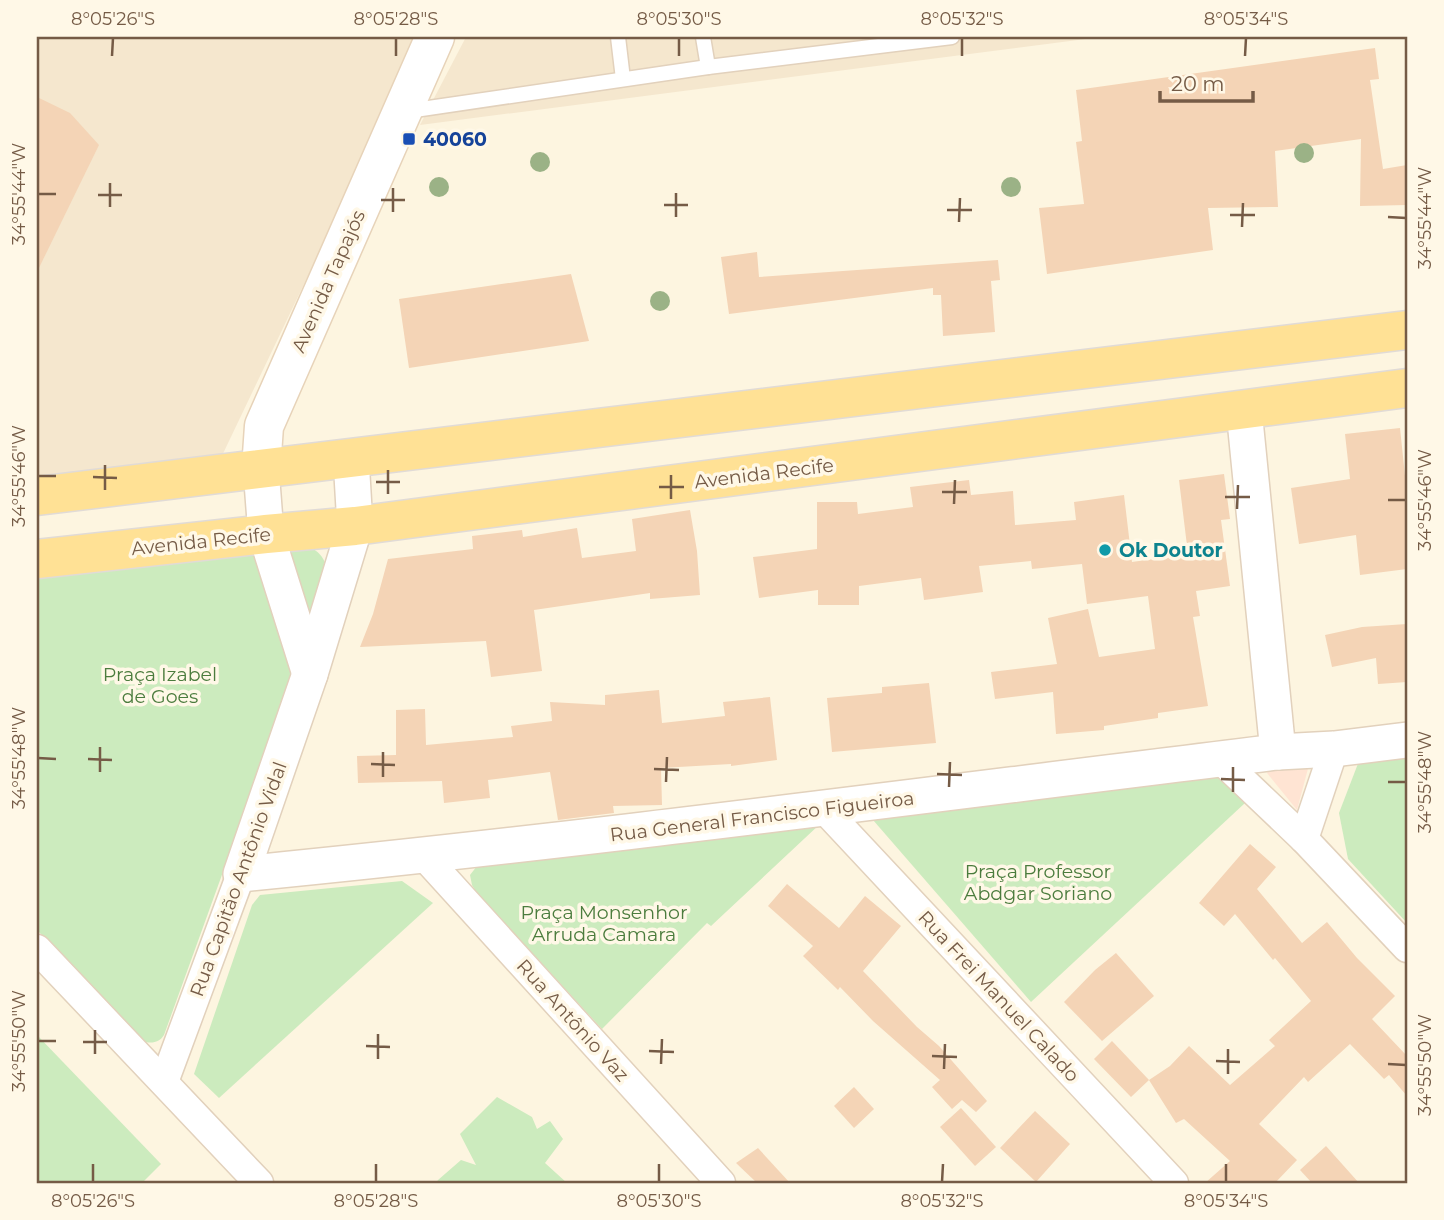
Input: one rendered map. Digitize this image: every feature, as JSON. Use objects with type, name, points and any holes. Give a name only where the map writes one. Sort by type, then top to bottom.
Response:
[{"type":"main road","name":"Avenida Tapajós","points":[[261,469],[264,426],[435,37]]},
{"type":"main road","points":[[37,496],[1407,330]]},
{"type":"main road","name":"Avenida Recife","points":[[37,559],[355,526],[1407,388]]},
{"type":"street","points":[[1244,410],[1278,752]]},
{"type":"street","name":"Rua Capitão Antônio Vidal","points":[[164,1082],[242,874],[310,674],[355,526],[351,458]]},
{"type":"street","name":"Avenida Tapajós","points":[[261,469],[266,534]]},
{"type":"street","points":[[266,534],[310,674]]},
{"type":"street","name":"Rua General Francisco Figueiroa","points":[[242,874],[424,856],[1278,752],[1407,740]]},
{"type":"street","points":[[1304,839],[1334,748]]},
{"type":"street","points":[[1220,759],[1304,839],[1407,948]]},
{"type":"street","name":"Rua Frei Manuel Calado","points":[[824,809],[1174,1183]]},
{"type":"street","name":"Rua Antônio Vaz","points":[[424,856],[722,1183]]},
{"type":"street","points":[[37,950],[259,1183]]},
{"type":"lane","points":[[618,37],[623,79]]},
{"type":"lane","points":[[703,37],[708,67]]},
{"type":"lane","points":[[403,111],[708,67],[952,37]]},
{"type":"shaded area","points":[[37,37],[422,37],[219,462],[37,485]]},
{"type":"shaded area","points":[[466,37],[1101,37],[420,125]]},
{"type":"shaded area","points":[[1310,761],[1297,810],[1267,773],[1271,766]]},
{"type":"green space","name":"Praça Izabel de Goes","points":[[307,546],[322,556],[328,573],[164,1035],[154,1042],[142,1041],[37,930],[37,577]]},
{"type":"green space","points":[[1407,755],[1407,923],[1348,859],[1339,813],[1359,761]]},
{"type":"green space","name":"Praça Professor Abdgar Soriano","points":[[1223,771],[1245,803],[1031,1002],[873,820]]},
{"type":"green space","name":"Praça Monsenhor Arruda Camara","points":[[820,824],[711,926],[707,923],[602,1029],[476,892],[470,875],[477,866]]},
{"type":"green space","points":[[402,881],[433,903],[219,1098],[194,1074],[252,905],[260,895]]},
{"type":"green space","points":[[37,1035],[161,1164],[142,1183],[37,1183]]},
{"type":"green space","points":[[497,1097],[532,1117],[537,1129],[550,1121],[563,1139],[545,1163],[567,1183],[436,1183],[461,1160],[476,1165],[460,1134]]},
{"type":"building","points":[[1375,48],[1379,79],[1370,80],[1383,169],[1407,165],[1407,205],[1360,206],[1361,139],[1275,151],[1278,207],[1208,208],[1213,250],[1047,274],[1039,208],[1084,204],[1076,142],[1082,141],[1076,90]]},
{"type":"building","points":[[37,97],[70,113],[99,145],[37,272]]},
{"type":"building","points":[[757,252],[759,277],[998,260],[1000,280],[991,281],[995,332],[943,336],[941,295],[933,295],[933,288],[729,314],[721,257]]},
{"type":"building","points":[[571,274],[589,341],[409,368],[399,299]]},
{"type":"building","points":[[1400,428],[1407,495],[1407,569],[1360,575],[1356,535],[1299,544],[1291,488],[1350,479],[1345,434]]},
{"type":"building","points":[[1224,474],[1230,519],[1221,520],[1230,586],[1196,591],[1200,616],[1193,617],[1208,706],[1158,713],[1158,718],[1104,726],[1104,730],[1056,734],[1053,692],[995,699],[991,672],[1057,664],[1048,618],[1088,609],[1099,657],[1155,649],[1148,596],[1087,604],[1082,564],[1032,569],[1031,561],[979,566],[983,592],[924,600],[921,578],[859,586],[859,605],[818,605],[818,590],[759,598],[753,557],[817,549],[817,502],[857,502],[858,514],[913,507],[910,487],[969,480],[971,495],[1013,491],[1015,525],[1076,520],[1074,502],[1124,495],[1132,562],[1188,554],[1179,480]]},
{"type":"building","points":[[690,510],[697,551],[700,595],[650,599],[650,593],[534,610],[542,671],[491,677],[486,641],[360,647],[373,614],[388,559],[473,549],[472,536],[522,530],[523,537],[577,528],[582,558],[636,551],[632,519]]},
{"type":"building","points":[[1407,624],[1407,682],[1378,684],[1376,658],[1332,667],[1325,635],[1362,627]]},
{"type":"building","points":[[929,683],[936,743],[832,752],[827,698],[882,693],[882,687]]},
{"type":"building","points":[[659,690],[662,723],[725,716],[723,702],[770,697],[777,760],[731,766],[661,768],[662,805],[613,806],[614,813],[558,820],[550,772],[488,780],[490,798],[444,803],[442,781],[358,783],[357,756],[396,755],[396,710],[425,709],[426,745],[513,737],[511,726],[552,721],[550,702],[605,705],[605,695]]},
{"type":"building","points":[[1250,844],[1276,867],[1257,889],[1302,943],[1327,922],[1357,958],[1395,996],[1372,1019],[1407,1056],[1407,1096],[1389,1075],[1384,1079],[1350,1044],[1308,1082],[1304,1077],[1259,1124],[1297,1160],[1275,1183],[1205,1183],[1230,1161],[1184,1119],[1176,1123],[1149,1080],[1170,1066],[1189,1046],[1230,1085],[1275,1046],[1269,1040],[1311,1001],[1235,914],[1224,926],[1199,903]]},
{"type":"building","points":[[787,884],[839,928],[865,896],[901,926],[863,971],[939,1046],[987,1101],[976,1112],[962,1100],[952,1109],[932,1087],[940,1080],[803,956],[813,946],[768,906]]},
{"type":"building","points":[[1116,953],[1154,996],[1102,1041],[1064,1002]]},
{"type":"building","points":[[1112,1041],[1149,1080],[1131,1097],[1094,1059]]},
{"type":"building","points":[[854,1087],[874,1109],[854,1128],[834,1106]]},
{"type":"building","points":[[961,1108],[996,1147],[975,1166],[940,1127]]},
{"type":"building","points":[[1035,1111],[1070,1144],[1036,1182],[1000,1148]]},
{"type":"building","points":[[1326,1146],[1359,1183],[1312,1183],[1300,1170]]},
{"type":"building","points":[[758,1148],[790,1183],[757,1183],[736,1163]]},
{"type":"place","name":"40060","points":[[409,139]]},
{"type":"place","name":"Ok Doutor","points":[[1105,550]]}]
